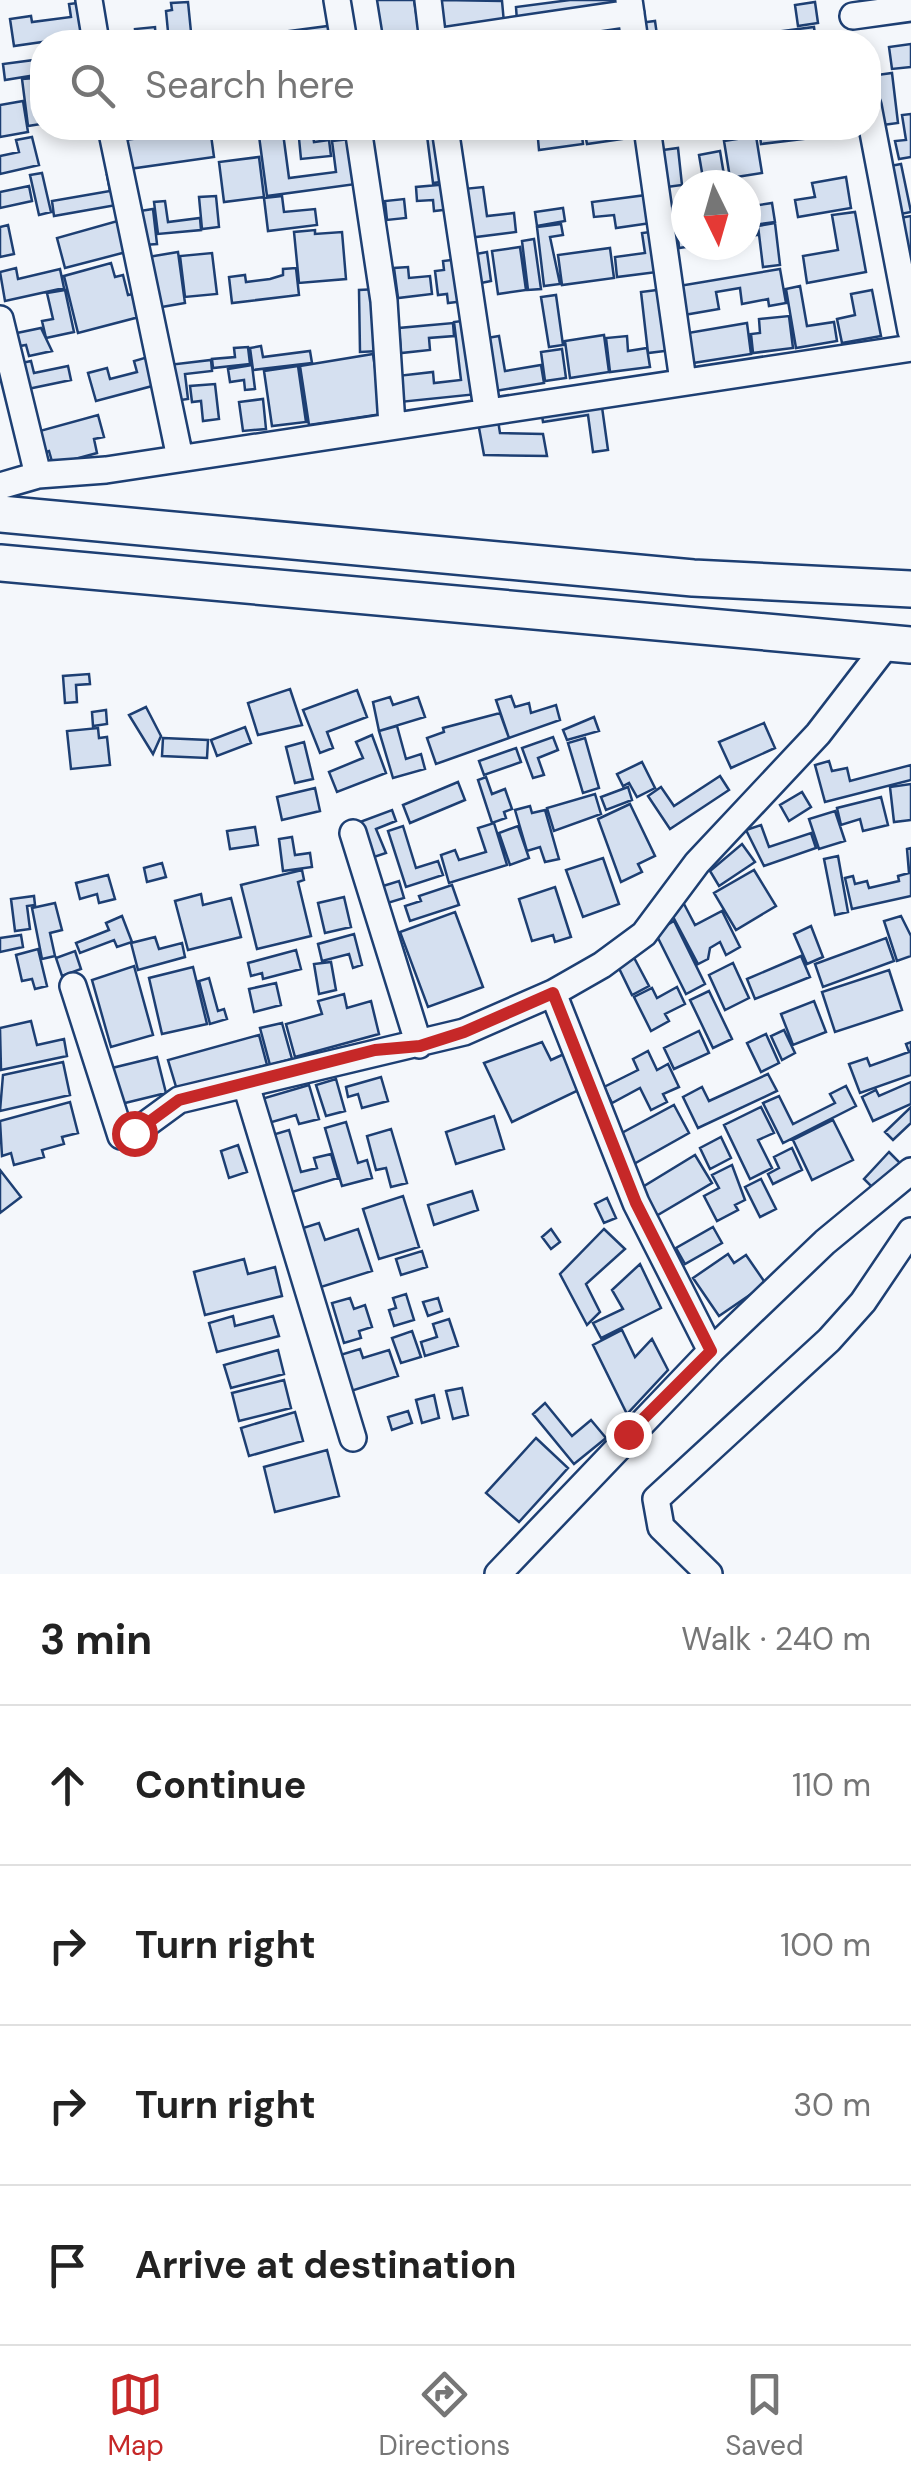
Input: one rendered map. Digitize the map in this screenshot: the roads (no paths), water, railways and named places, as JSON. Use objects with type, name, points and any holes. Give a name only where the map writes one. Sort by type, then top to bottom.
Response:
[{"type":"main road","points":[[0,514],[693,578],[911,590]]},
{"type":"main road","points":[[0,563],[899,644]]},
{"type":"street","points":[[89,0],[94,30]]},
{"type":"street","points":[[337,0],[342,30]]},
{"type":"street","points":[[428,0],[432,30]]},
{"type":"street","points":[[499,30],[630,6]]},
{"type":"street","points":[[852,8],[911,8]]},
{"type":"street","points":[[114,140],[180,458]]},
{"type":"street","points":[[360,140],[384,301],[392,425]]},
{"type":"street","points":[[448,140],[487,409]]},
{"type":"street","points":[[649,140],[683,380]]},
{"type":"street","points":[[874,140],[911,331]]},
{"type":"street","points":[[0,319],[38,475]]},
{"type":"street","points":[[0,486],[38,475],[180,458],[911,348]]},
{"type":"street","points":[[72,986],[121,1136],[134,1133],[179,1100],[375,1050],[420,1046],[464,1032],[553,993],[644,934],[697,863],[899,644]]},
{"type":"street","points":[[353,832],[420,1046]]},
{"type":"street","points":[[553,993],[636,1203],[711,1351]]},
{"type":"street","points":[[246,1085],[353,1438]]},
{"type":"street","points":[[498,1574],[711,1351],[825,1242],[908,1179]]},
{"type":"street","points":[[710,1574],[661,1527],[656,1500],[829,1340],[864,1302],[911,1232]]}]
